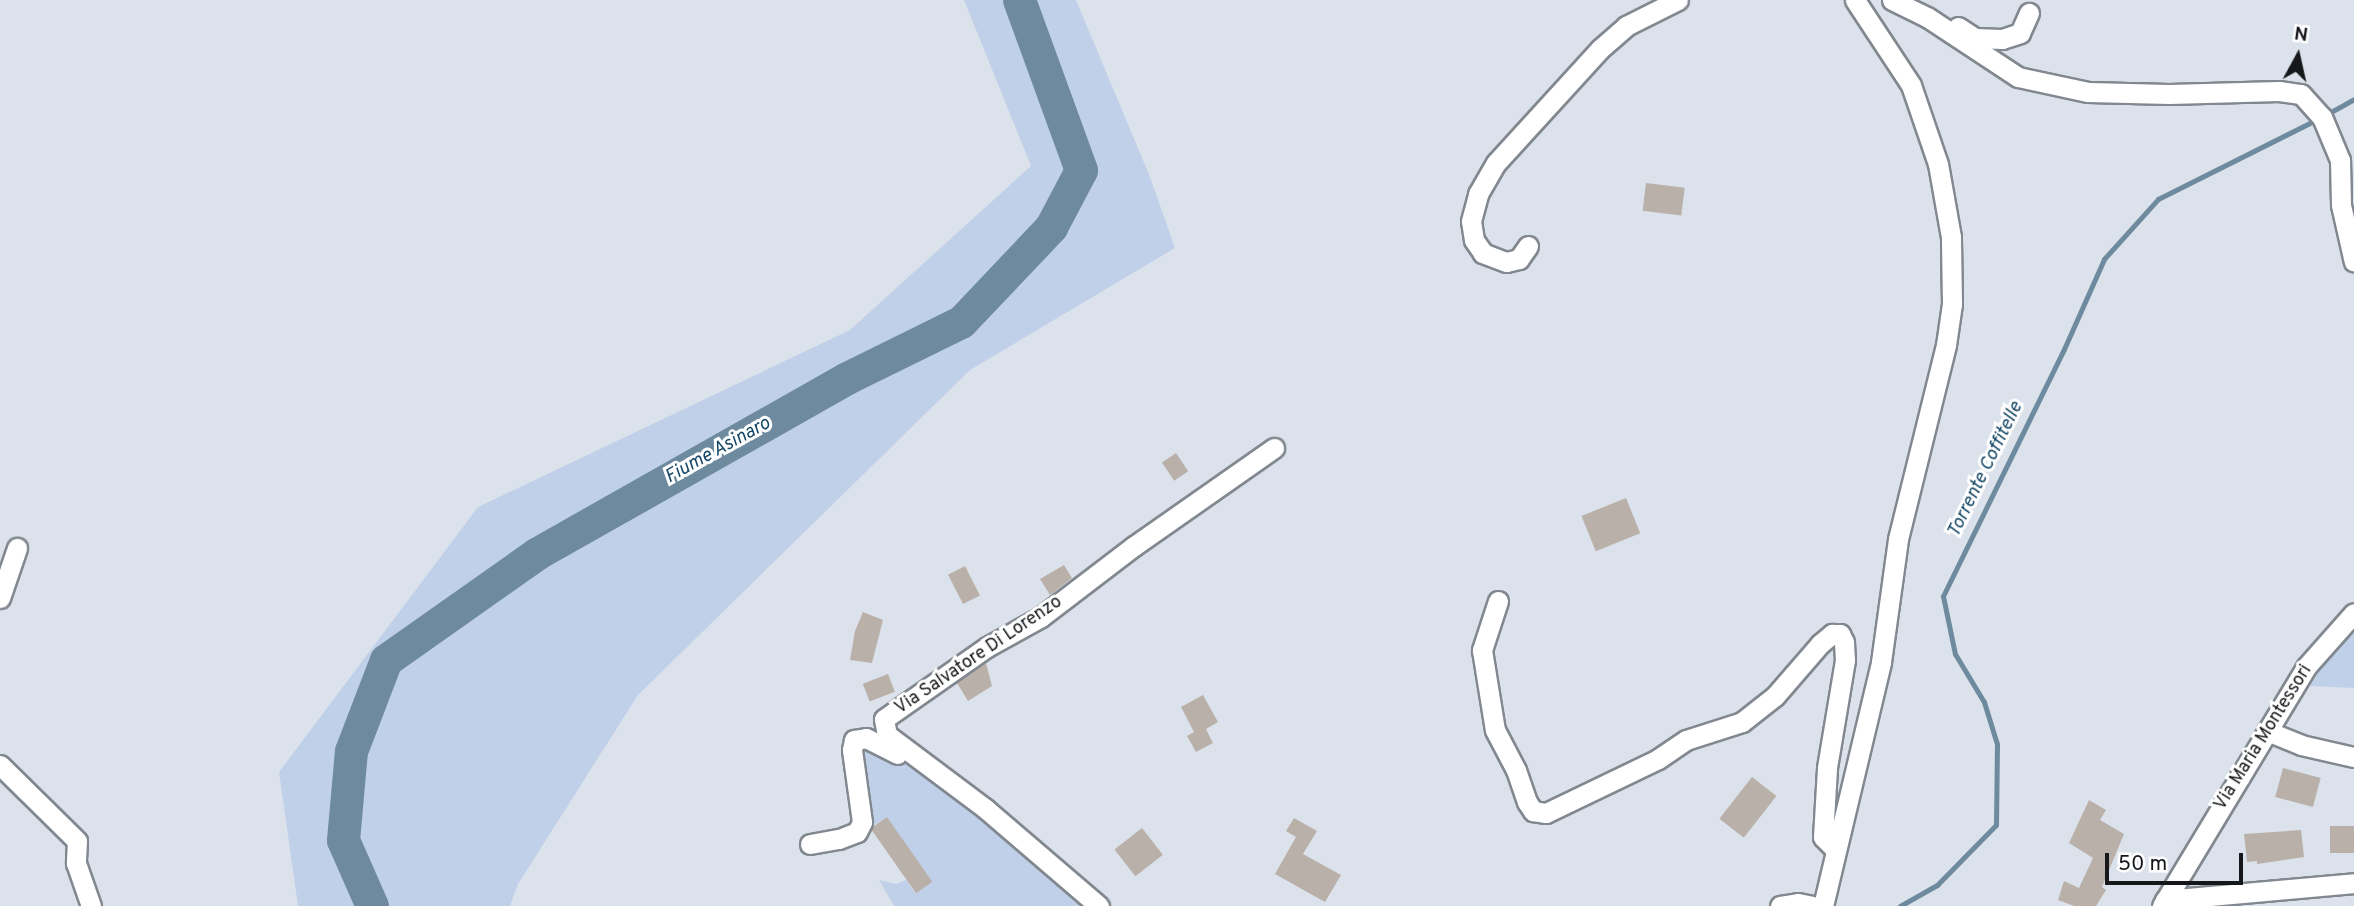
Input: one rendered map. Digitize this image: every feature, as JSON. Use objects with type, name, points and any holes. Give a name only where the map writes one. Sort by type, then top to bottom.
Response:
[{"type":"street","points":[[1528,246],[1519,260],[1506,262],[1483,253],[1474,240],[1471,221],[1478,194],[1496,163],[1600,48],[1626,26],[1678,0]]},
{"type":"street","points":[[1823,906],[1881,662],[1898,539],[1945,345],[1952,304],[1951,237],[1938,164],[1911,85],[1857,0]]},
{"type":"street","points":[[1892,0],[1927,17],[2018,77],[2088,92],[2169,94],[2279,91],[2301,94],[2322,117],[2340,160],[2341,205],[2354,262]]},
{"type":"street","points":[[1916,0],[1975,37],[2002,40],[2020,33],[2029,13]]},
{"type":"street","name":"Via Salvatore Di Lorenzo","points":[[1099,906],[986,809],[887,735],[884,719],[987,647],[1041,617],[1134,546],[1274,448]]},
{"type":"street","points":[[0,598],[17,548]]},
{"type":"street","points":[[1498,601],[1482,650],[1494,730],[1516,769],[1527,802],[1533,811],[1546,813],[1658,759],[1686,740],[1742,722],[1774,696],[1820,644],[1832,634],[1840,634],[1844,642],[1845,660],[1827,768],[1823,838],[1836,850]]},
{"type":"street","name":"Via Maria Montessori","points":[[2163,903],[2306,667],[2354,613]]},
{"type":"street","points":[[2267,731],[2301,745],[2354,757]]},
{"type":"street","points":[[810,844],[839,839],[857,832],[862,822],[852,750],[854,740],[866,738],[939,775]]},
{"type":"street","points":[[0,765],[77,841],[76,863],[91,906]]},
{"type":"street","points":[[2163,903],[2205,901],[2354,883]]},
{"type":"street","points":[[1780,906],[1798,903],[1812,906]]},
{"type":"shaded area","points":[[964,0],[1076,0],[1150,177],[1175,248],[970,370],[638,695],[518,884],[510,906],[298,906],[279,772],[478,507],[850,330],[1031,166]]},
{"type":"shaded area","points":[[2354,630],[2354,688],[2310,686],[2326,661]]},
{"type":"shaded area","points":[[861,746],[898,759],[947,787],[1091,906],[894,906],[879,880],[896,884],[906,880],[915,893],[931,881],[887,817],[870,828],[857,753]]},
{"type":"building","points":[[1646,183],[1685,188],[1681,216],[1643,211]]},
{"type":"building","points":[[1176,453],[1188,471],[1174,481],[1162,463]]},
{"type":"building","points":[[1626,498],[1640,533],[1596,551],[1581,516]]},
{"type":"building","points":[[1064,565],[1072,578],[1050,595],[1040,579]]},
{"type":"building","points":[[965,566],[980,595],[963,604],[948,575]]},
{"type":"building","points":[[863,612],[883,620],[872,663],[850,660],[855,631]]},
{"type":"building","points":[[986,663],[992,686],[968,701],[957,683]]},
{"type":"building","points":[[888,674],[895,692],[870,701],[863,684]]},
{"type":"building","points":[[1203,695],[1218,722],[1206,729],[1213,743],[1196,752],[1187,736],[1194,732],[1181,707]]},
{"type":"building","points":[[2283,768],[2321,778],[2313,807],[2275,797]]},
{"type":"building","points":[[1752,777],[1776,796],[1744,838],[1719,819]]},
{"type":"building","points":[[2089,800],[2106,810],[2100,820],[2124,834],[2102,887],[2106,890],[2096,906],[2074,906],[2058,900],[2064,881],[2079,888],[2093,858],[2069,843]]},
{"type":"building","points":[[887,817],[932,882],[916,893],[871,828]]},
{"type":"building","points":[[1294,818],[1317,831],[1303,854],[1341,875],[1325,902],[1275,874],[1296,837],[1286,831]]},
{"type":"building","points":[[2330,826],[2354,826],[2354,853],[2330,853]]},
{"type":"building","points":[[1142,828],[1163,855],[1135,876],[1114,850]]},
{"type":"building","points":[[2301,830],[2304,857],[2257,864],[2257,861],[2247,862],[2244,834]]},
{"type":"waterway","name":"Fiume Asinaro","points":[[372,906],[343,840],[351,751],[386,660],[536,554],[847,378],[961,322],[1051,227],[1081,170],[1019,0]]},
{"type":"waterway","name":"Torrente Coffitelle","points":[[2329,113],[2354,99]]},
{"type":"waterway","name":"Torrente Coffitelle","points":[[1900,906],[1937,885],[1996,825],[1997,744],[1984,702],[1955,654],[1943,596],[2064,349],[2104,259],[2158,199],[2316,120]]}]
